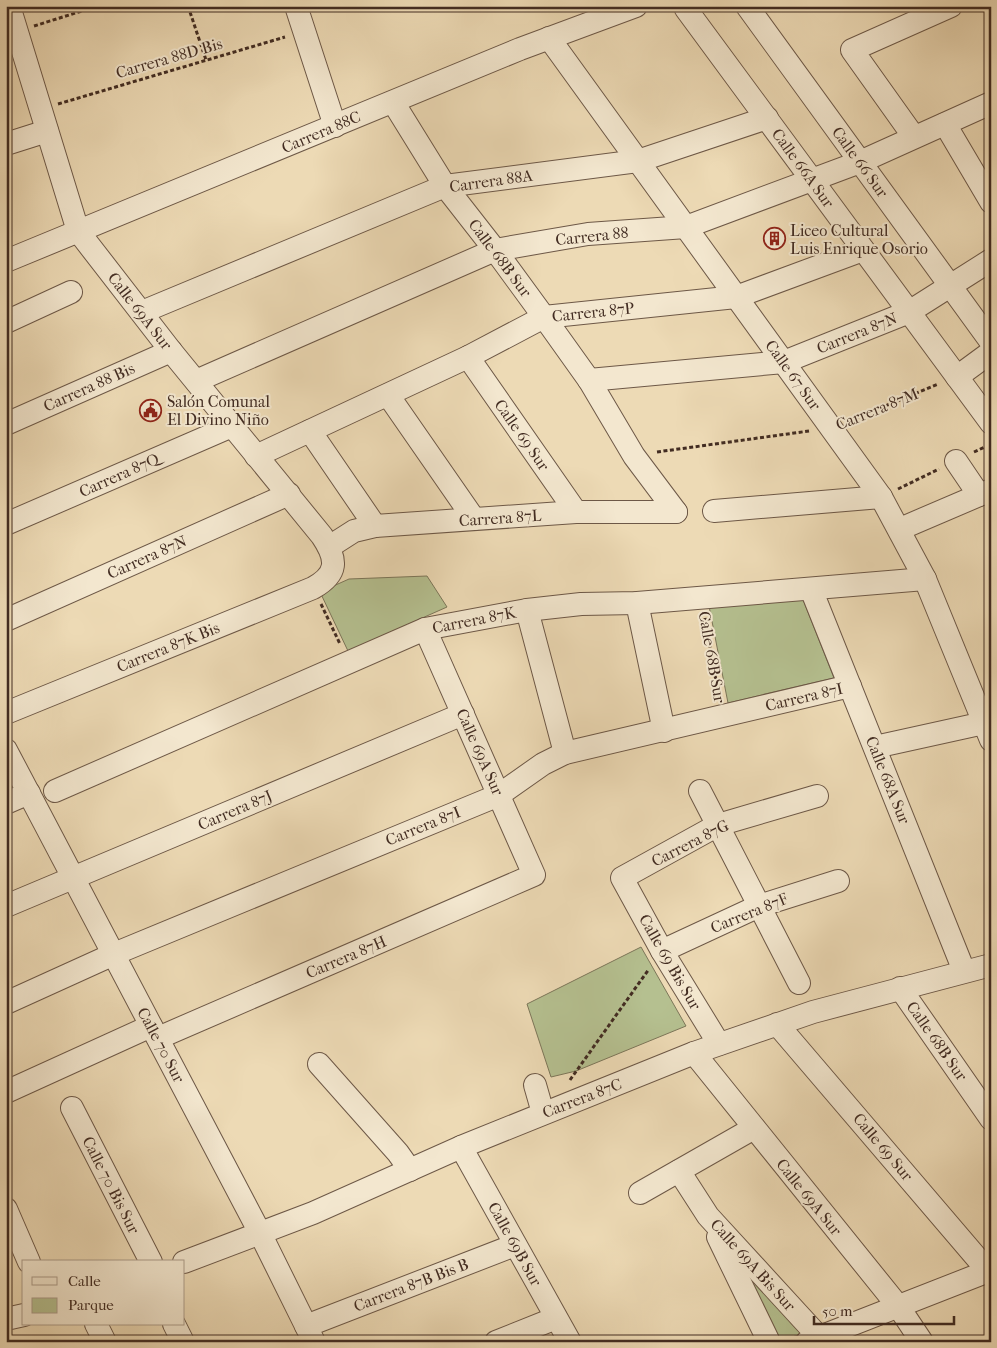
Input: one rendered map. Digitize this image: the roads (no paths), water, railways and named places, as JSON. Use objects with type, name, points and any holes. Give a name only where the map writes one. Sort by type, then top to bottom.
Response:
[{"type":"street","name":"Calle 69A Sur","points":[[10,6],[17,31],[15,58],[41,109],[78,231],[171,351],[289,494],[329,546],[334,567],[321,584]]},
{"type":"street","points":[[296,6],[335,126]]},
{"type":"street","name":"Carrera 88C","points":[[7,258],[335,126],[613,10],[636,6]]},
{"type":"street","name":"Calle 66 Sur","points":[[747,6],[991,342]]},
{"type":"street","points":[[914,137],[852,50],[951,6]]},
{"type":"street","name":"Calle 66A Sur","points":[[686,8],[991,423]]},
{"type":"street","name":"Calle 67 Sur","points":[[549,38],[882,497],[925,579],[987,732]]},
{"type":"street","name":"Calle 68B Sur","points":[[393,102],[445,186],[496,250],[589,380],[634,456],[676,512]]},
{"type":"street","name":"Carrera 88","points":[[196,381],[496,250],[588,234],[686,228],[860,162],[991,102]]},
{"type":"street","name":"Carrera 88A","points":[[142,312],[445,186],[638,161],[767,118]]},
{"type":"street","points":[[945,124],[991,202]]},
{"type":"street","points":[[6,144],[47,131]]},
{"type":"street","name":"Carrera 87P","points":[[256,456],[468,357],[544,317],[736,296],[863,250]]},
{"type":"street","name":"Carrera 87N","points":[[589,380],[784,362],[909,312],[991,260]]},
{"type":"street","points":[[6,322],[71,292]]},
{"type":"street","name":"Carrera 88 Bis","points":[[6,424],[171,351]]},
{"type":"street","points":[[957,377],[991,352]]},
{"type":"street","name":"Calle 69 Sur","points":[[468,357],[576,512]]},
{"type":"street","points":[[388,395],[474,520]]},
{"type":"street","name":"Carrera 87Q","points":[[6,524],[232,426]]},
{"type":"street","points":[[310,431],[375,526]]},
{"type":"street","points":[[900,529],[985,493],[956,461]]},
{"type":"street","name":"Carrera 87N","points":[[6,620],[289,494]]},
{"type":"street","points":[[714,511],[882,497]]},
{"type":"street","name":"Carrera 87L","points":[[329,546],[354,531],[375,526],[576,512],[676,512]]},
{"type":"street","name":"Carrera 87K","points":[[55,791],[425,629],[527,610],[581,604],[637,602],[925,579]]},
{"type":"street","name":"Carrera 87K Bis","points":[[6,713],[321,584]]},
{"type":"street","name":"Calle 68A Sur","points":[[811,589],[964,971]]},
{"type":"street","points":[[637,602],[664,731]]},
{"type":"street","points":[[527,610],[565,753]]},
{"type":"street","name":"Calle 69A Sur","points":[[425,629],[534,875]]},
{"type":"street","name":"Carrera 87I","points":[[6,1003],[114,954],[499,795],[543,764],[565,753],[850,686]]},
{"type":"street","name":"Carrera 87J","points":[[6,906],[463,714]]},
{"type":"street","points":[[875,747],[987,732]]},
{"type":"street","name":"Calle 70 Sur","points":[[6,750],[260,1233],[310,1334]]},
{"type":"street","points":[[700,791],[799,982]]},
{"type":"street","points":[[6,803],[29,792]]},
{"type":"street","name":"Carrera 87G","points":[[622,878],[718,825],[817,796]]},
{"type":"street","name":"Carrera 87H","points":[[6,1092],[534,875]]},
{"type":"street","name":"Calle 69 Bis Sur","points":[[622,878],[662,951],[719,1044]]},
{"type":"street","name":"Carrera 87F","points":[[662,951],[760,906],[838,881]]},
{"type":"street","name":"Carrera 87C","points":[[185,1262],[313,1213],[460,1147],[719,1044],[777,1024],[900,988],[991,965]]},
{"type":"street","name":"Calle 68B Sur","points":[[900,988],[991,1119]]},
{"type":"street","name":"Calle 69 Sur","points":[[777,1024],[990,1271]]},
{"type":"street","name":"Calle 69A Sur","points":[[694,1054],[898,1306],[922,1342]]},
{"type":"street","points":[[318,1064],[398,1153],[410,1170]]},
{"type":"street","points":[[535,1085],[543,1113]]},
{"type":"street","name":"Calle 70 Bis Sur","points":[[72,1108],[150,1260]]},
{"type":"street","points":[[640,1193],[754,1128]]},
{"type":"street","name":"Calle 69B Sur","points":[[460,1147],[570,1342]]},
{"type":"street","name":"Calle 69A Bis Sur","points":[[679,1171],[708,1216],[769,1342]]},
{"type":"street","points":[[6,1209],[28,1260]]},
{"type":"street","name":"Calle 69A Bis Sur","points":[[708,1216],[813,1339]]},
{"type":"street","name":"Carrera 87B Bis B","points":[[310,1334],[516,1245]]},
{"type":"street","points":[[813,1339],[990,1271]]},
{"type":"street","points":[[6,1319],[22,1315]]},
{"type":"street","points":[[496,1342],[556,1318]]},
{"type":"street","points":[[97,1326],[105,1342]]},
{"type":"street","points":[[175,1326],[183,1342]]},
{"type":"place","name":"Liceo Cultural Luis Enrique Osorio","points":[[774,239]]},
{"type":"place","name":"Salón Comunal El Divino Niño","points":[[151,410]]}]
